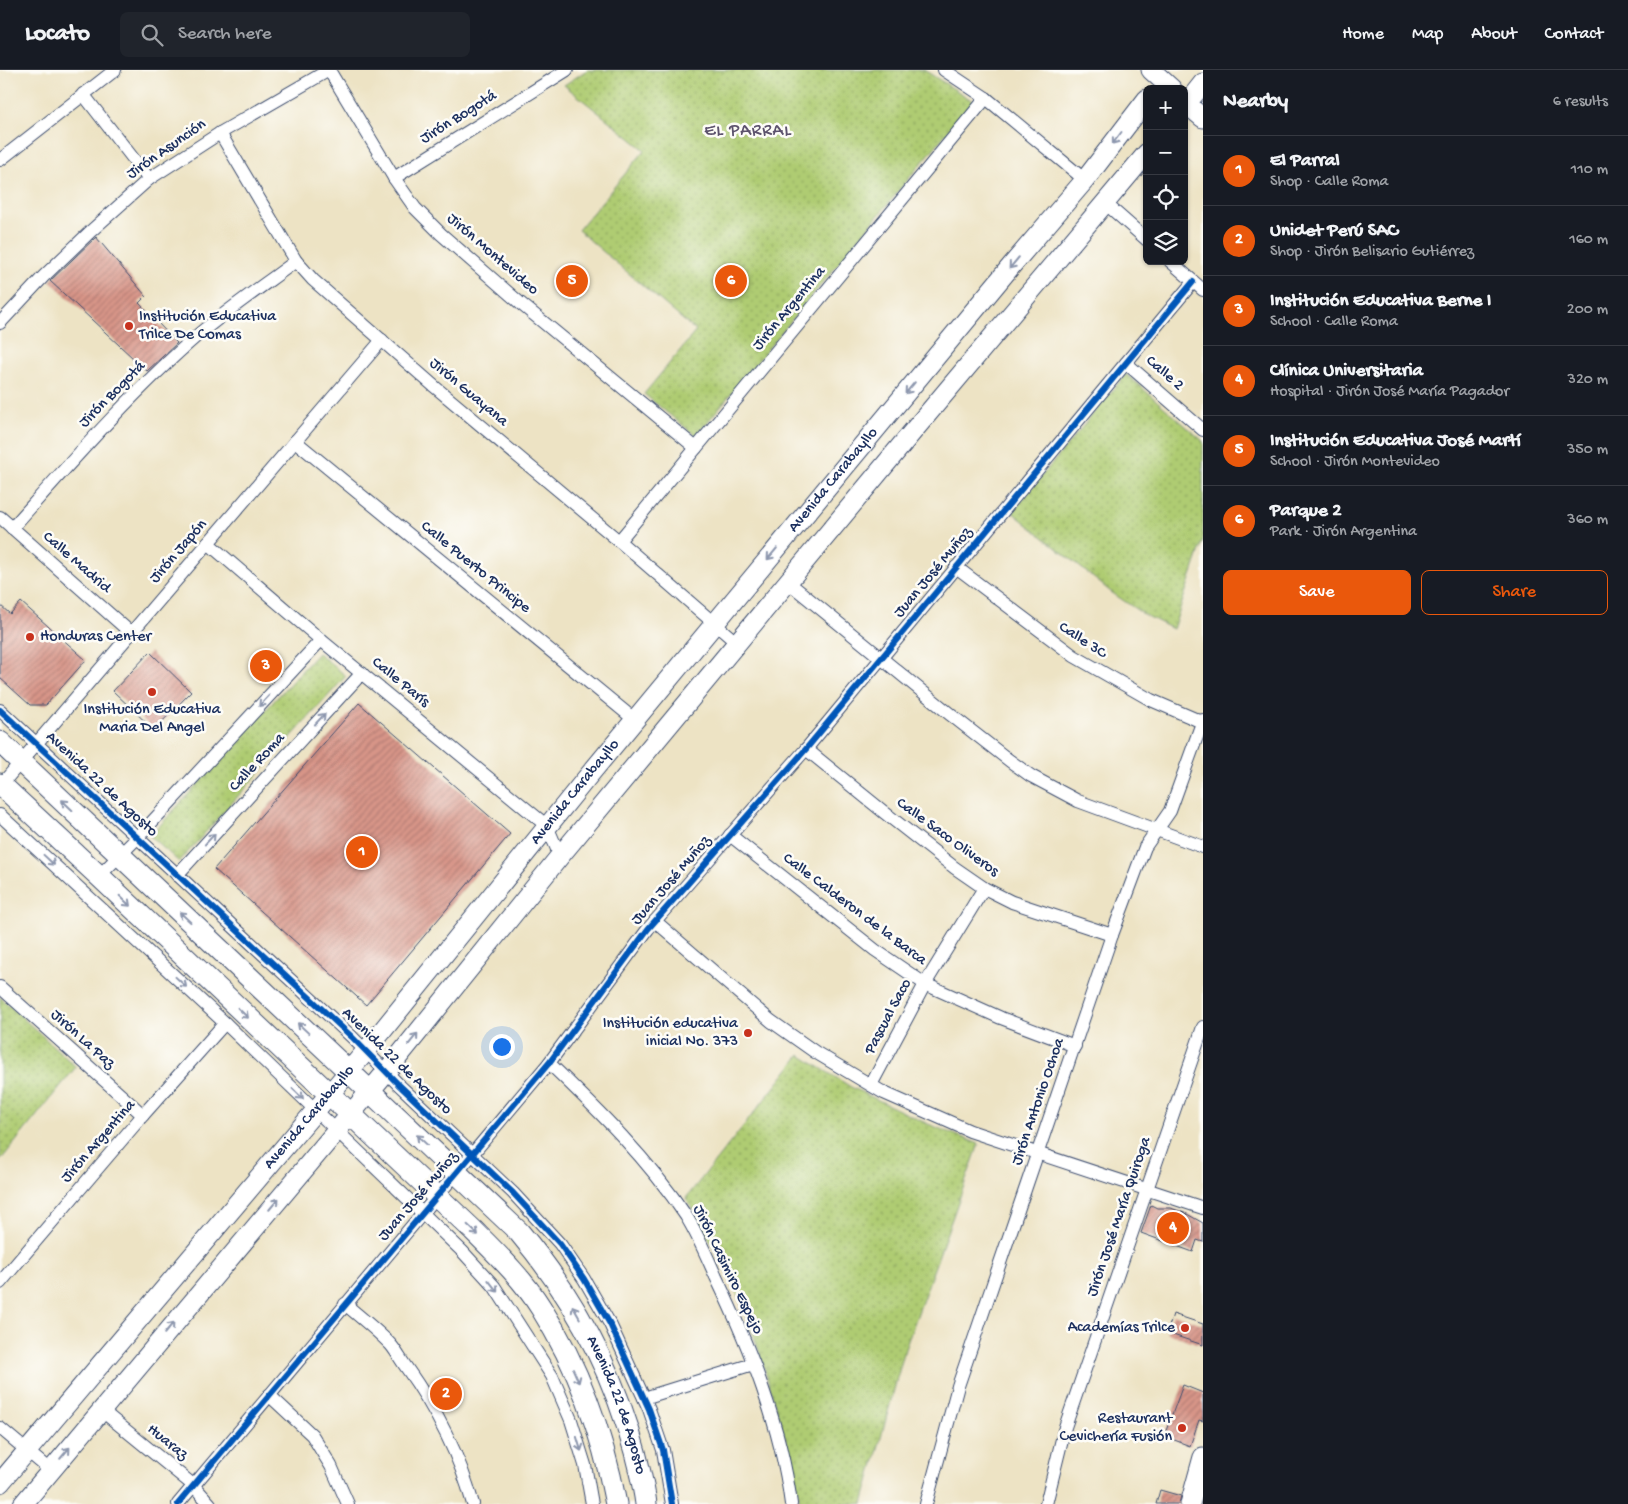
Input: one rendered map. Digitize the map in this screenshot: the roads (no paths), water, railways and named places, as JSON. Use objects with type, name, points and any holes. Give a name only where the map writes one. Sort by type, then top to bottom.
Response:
[{"type":"main road","points":[[1196,70],[1203,77]]},
{"type":"main road","points":[[1188,102],[1203,84]]},
{"type":"main road","name":"Avenida Carabayllo","points":[[0,1483],[366,1051],[547,826],[1085,180],[1143,105]]},
{"type":"main road","points":[[1188,107],[1203,118]]},
{"type":"main road","name":"Avenida Carabayllo","points":[[23,1504],[386,1072],[560,856],[1143,158]]},
{"type":"main road","name":"Avenida 22 de Agosto","points":[[0,742],[519,1232],[562,1287],[611,1380],[626,1423],[644,1488],[646,1504]]},
{"type":"main road","name":"Avenida 22 de Agosto","points":[[0,785],[99,876],[343,1123],[437,1197],[497,1254],[540,1307],[577,1376],[598,1432],[616,1504]]},
{"type":"main road","points":[[1190,1504],[1203,1457]]},
{"type":"street","points":[[0,160],[114,70]]},
{"type":"street","name":"Jirón Asunción","points":[[0,323],[71,250],[148,179],[220,133],[329,70]]},
{"type":"street","name":"Jirón Montevideo","points":[[329,70],[394,178],[415,208],[441,234],[520,303],[696,448]]},
{"type":"street","name":"Jirón Bogotá","points":[[394,178],[567,70]]},
{"type":"street","points":[[944,70],[986,98],[1085,180]]},
{"type":"street","points":[[83,94],[148,179]]},
{"type":"street","name":"Jirón Argentina","points":[[619,541],[986,98]]},
{"type":"street","name":"Jirón Guayana","points":[[220,133],[296,261],[313,280],[434,387],[619,541],[737,643]]},
{"type":"street","points":[[1105,204],[1143,237]]},
{"type":"street","name":"Jirón Bogotá","points":[[12,528],[95,434],[157,373],[200,334],[296,261]]},
{"type":"street","points":[[1174,265],[1198,286]]},
{"type":"street","name":"Juan José Muñoz","points":[[178,1504],[549,1063],[655,921],[806,749],[1126,363],[1198,286]]},
{"type":"street","name":"Jirón Japón","points":[[0,785],[382,340]]},
{"type":"street","name":"Calle 2","points":[[1126,363],[1203,430]]},
{"type":"street","name":"Calle Puerto Principe","points":[[295,441],[635,720]]},
{"type":"street","name":"Calle Madrid","points":[[0,517],[131,633]]},
{"type":"street","name":"Calle París","points":[[208,543],[321,640],[547,826],[560,856]]},
{"type":"street","name":"Calle 3C","points":[[956,567],[1074,656],[1151,700],[1203,721]]},
{"type":"street","points":[[788,582],[958,721],[1031,776],[1078,801],[1203,847]]},
{"type":"street","points":[[99,876],[137,838],[321,640]]},
{"type":"street","name":"Calle Roma","points":[[177,875],[362,674]]},
{"type":"street","name":"Avenida 22 de Agosto","points":[[0,710],[366,1051],[513,1193],[565,1251],[610,1324],[644,1398],[663,1450],[672,1504]]},
{"type":"street","name":"Jirón Antonio Ochoa","points":[[926,1504],[958,1386],[1112,935],[1145,847],[1158,831],[1170,811],[1203,721]]},
{"type":"street","name":"Calle Saco Oliveros","points":[[806,749],[955,868],[984,888],[1012,902],[1112,935]]},
{"type":"street","name":"Avenida 22 de Agosto","points":[[0,815],[225,1023],[322,1102]]},
{"type":"street","name":"Calle Calderon de la Barca","points":[[730,835],[861,939],[925,984],[992,1014],[1075,1046]]},
{"type":"street","name":"Pascual Saco","points":[[871,1085],[925,984],[984,888]]},
{"type":"street","points":[[655,921],[771,1021],[816,1052],[871,1085],[970,1132],[1203,1208]]},
{"type":"street","name":"Jirón La Paz","points":[[0,987],[143,1115]]},
{"type":"street","name":"Jirón Argentina","points":[[2,1276],[225,1023]]},
{"type":"street","name":"Jirón José María Quiroga","points":[[1046,1504],[1065,1427],[1203,1027]]},
{"type":"street","name":"Jirón Casimiro Espejo","points":[[549,1063],[614,1128],[655,1176],[686,1217],[738,1322],[776,1435],[791,1504]]},
{"type":"street","name":"Avenida 22 de Agosto","points":[[343,1123],[423,1214],[462,1251],[494,1286],[552,1376],[572,1420],[585,1464],[592,1504]]},
{"type":"street","points":[[345,1304],[390,1345],[413,1376],[450,1440],[465,1478],[472,1504]]},
{"type":"street","points":[[644,1398],[753,1364]]},
{"type":"street","points":[[269,1395],[312,1436],[331,1466],[348,1504]]},
{"type":"street","name":"Huaraz","points":[[101,1410],[194,1485],[210,1504]]},
{"type":"street","points":[[0,1428],[51,1471]]},
{"type":"place","name":"Institución Educativa José Martí","points":[[572,281]]},
{"type":"place","name":"Parque 2","points":[[731,281]]},
{"type":"place","name":"Institución Educativa Trilce De Comas","points":[[129,326]]},
{"type":"place","name":"Honduras Center","points":[[30,637]]},
{"type":"place","name":"Institución Educativa Berne I","points":[[266,666]]},
{"type":"place","name":"Institución Educativa Maria Del Angel","points":[[152,692]]},
{"type":"place","name":"El Parral","points":[[362,852]]},
{"type":"place","name":"Institución educativa inicial No. 373","points":[[748,1033]]},
{"type":"place","name":"Clínica Universitaria","points":[[1173,1228]]},
{"type":"place","name":"Academías Trilce","points":[[1185,1328]]},
{"type":"place","name":"Unidet Perú SAC","points":[[446,1394]]},
{"type":"place","name":"Restaurant Cevichería Fusión","points":[[1182,1428]]},
{"type":"district","name":"EL PARRAL","points":[[748,131]]}]
